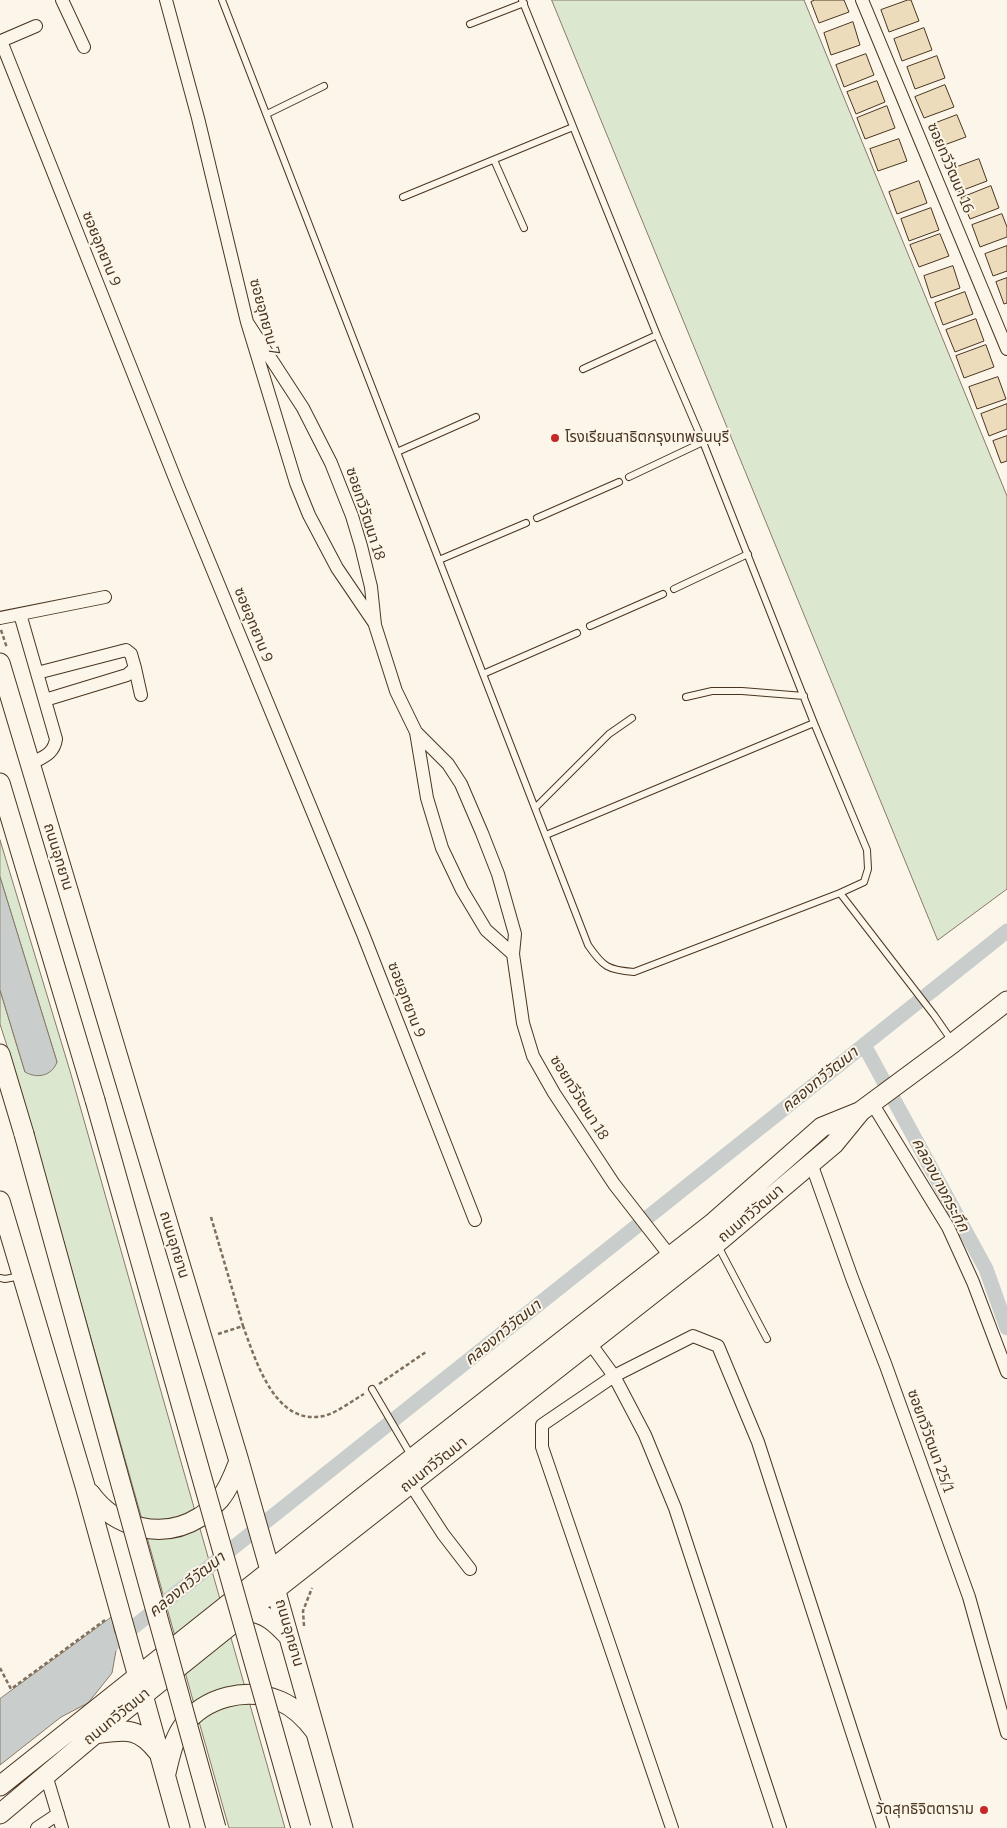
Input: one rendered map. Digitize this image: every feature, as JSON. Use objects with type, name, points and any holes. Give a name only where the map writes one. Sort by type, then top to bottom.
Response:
[{"type":"main road","name":"ถนนอุทยาน","points":[[0,663],[239,1461],[268,1566],[291,1638],[343,1828]]},
{"type":"main road","points":[[0,783],[95,1100],[301,1828]]},
{"type":"main road","name":"ถนนทวีวัฒนา","points":[[0,1786],[137,1671],[409,1452],[714,1222],[822,1127],[872,1103],[954,1044],[1007,1001]]},
{"type":"main road","points":[[0,1054],[24,1134],[216,1828]]},
{"type":"main road","name":"ถนนทวีวัฒนา","points":[[0,1814],[95,1734],[247,1612],[717,1243],[834,1144],[872,1103]]},
{"type":"main road","points":[[0,1201],[85,1486],[113,1614],[137,1671],[180,1828]]},
{"type":"main road","points":[[85,1486],[97,1503],[122,1522],[152,1530],[181,1526],[201,1517],[221,1498],[229,1485],[239,1461]]},
{"type":"main road","points":[[247,1612],[258,1612],[265,1616],[276,1623],[291,1638]]},
{"type":"main road","points":[[166,1774],[173,1744],[182,1727],[195,1714],[218,1699],[240,1694],[265,1696],[282,1702],[304,1718],[318,1734]]},
{"type":"main road","points":[[95,1734],[129,1731],[140,1734],[149,1740],[160,1755]]},
{"type":"street","points":[[62,0],[84,47]]},
{"type":"street","name":"ซอยอุทยาน 7","points":[[166,0],[198,118],[247,322],[296,483],[309,516],[337,568],[375,625]]},
{"type":"street","name":"ซอยทวีวัฒนา 16","points":[[862,0],[1007,349]]},
{"type":"street","name":"ซอยอุทยาน 9","points":[[36,26],[1,41],[178,486],[362,934],[475,1220]]},
{"type":"street","name":"ซอยทวีวัฒนา 18","points":[[247,322],[303,408],[331,462],[352,516],[371,587],[375,625],[396,691],[416,732],[427,798],[442,848],[462,890],[486,930],[513,954]]},
{"type":"street","points":[[0,618],[105,597]]},
{"type":"street","points":[[20,614],[56,739],[52,752],[30,764]]},
{"type":"street","points":[[37,673],[126,650],[131,654],[141,695]]},
{"type":"street","points":[[45,700],[127,675],[135,668]]},
{"type":"street","name":"ซอยทวีวัฒนา 18","points":[[416,732],[448,764],[461,784],[498,874],[515,934],[513,954],[523,1023],[533,1056],[554,1093],[614,1184],[670,1256]]},
{"type":"street","points":[[872,1103],[948,1227],[973,1282],[1007,1372]]},
{"type":"street","name":"ซอยทวีวัฒนา 25/1","points":[[812,1163],[852,1278],[884,1358],[969,1597],[1007,1733]]},
{"type":"street","points":[[672,1828],[542,1447],[542,1425],[614,1376],[693,1336],[718,1346],[758,1442],[883,1828]]},
{"type":"street","points":[[590,1343],[614,1376],[645,1435],[675,1508],[780,1828]]},
{"type":"street","points":[[410,1483],[442,1534],[470,1569]]},
{"type":"street","points":[[46,1775],[62,1828]]},
{"type":"street","points":[[37,1828],[58,1814]]},
{"type":"lane","points":[[222,0],[588,945],[599,961],[614,970],[634,972],[864,882],[868,869],[867,850],[523,2],[470,24]]},
{"type":"lane","points":[[266,114],[324,86]]},
{"type":"lane","points":[[403,197],[573,127]]},
{"type":"lane","points":[[494,160],[524,228]]},
{"type":"lane","points":[[583,369],[657,335]]},
{"type":"lane","points":[[397,452],[476,417]]},
{"type":"lane","points":[[629,477],[703,442]]},
{"type":"lane","points":[[537,518],[619,482]]},
{"type":"lane","points":[[439,560],[526,523]]},
{"type":"lane","points":[[674,589],[748,554]]},
{"type":"lane","points":[[590,626],[663,594]]},
{"type":"lane","points":[[483,674],[577,633]]},
{"type":"lane","points":[[686,697],[712,691],[742,690],[804,696]]},
{"type":"lane","points":[[535,808],[609,734],[632,718]]},
{"type":"lane","points":[[546,835],[814,723]]},
{"type":"lane","points":[[840,893],[934,1015],[954,1044]]},
{"type":"lane","points":[[717,1243],[767,1339]]},
{"type":"lane","points":[[0,1278],[5,1280],[22,1276]]},
{"type":"lane","points":[[372,1389],[409,1452]]},
{"type":"path","points":[[211,1217],[243,1326],[261,1374],[277,1399],[297,1414],[316,1418],[329,1414],[372,1389],[426,1352]]},
{"type":"path","points":[[203,1339],[243,1326]]},
{"type":"path","points":[[0,1668],[11,1689],[113,1614]]},
{"type":"green space","points":[[552,0],[804,0],[1007,496],[1007,889],[938,940]]},
{"type":"green space","points":[[0,840],[70,1071],[285,1828],[229,1828],[20,1087],[0,1024],[0,990],[25,1072],[57,1062],[0,877]]},
{"type":"shaded area","points":[[0,877],[57,1062],[52,1070],[44,1075],[39,1076],[25,1072],[0,990]]},
{"type":"shaded area","points":[[112,1617],[117,1645],[112,1673],[88,1703],[61,1717],[0,1765],[0,1699]]},
{"type":"building","points":[[815,0],[844,0],[849,12],[819,23],[811,2]]},
{"type":"building","points":[[911,0],[919,21],[889,32],[881,10]]},
{"type":"building","points":[[853,22],[860,45],[831,55],[824,33]]},
{"type":"building","points":[[924,28],[932,50],[902,61],[894,39]]},
{"type":"building","points":[[866,54],[874,75],[844,87],[836,65]]},
{"type":"building","points":[[937,56],[945,78],[915,89],[907,67]]},
{"type":"building","points":[[877,81],[885,102],[856,114],[847,92]]},
{"type":"building","points":[[945,85],[954,107],[924,118],[915,97]]},
{"type":"building","points":[[887,106],[895,128],[865,139],[857,118]]},
{"type":"building","points":[[957,115],[966,137],[936,148],[928,126]]},
{"type":"building","points":[[899,139],[907,161],[878,171],[870,149]]},
{"type":"building","points":[[979,159],[987,181],[958,192],[949,170]]},
{"type":"building","points":[[919,181],[927,203],[897,214],[889,192]]},
{"type":"building","points":[[991,186],[999,208],[970,219],[961,198]]},
{"type":"building","points":[[931,208],[939,230],[909,241],[901,219]]},
{"type":"building","points":[[1002,214],[1007,227],[1007,237],[980,247],[972,225]]},
{"type":"building","points":[[940,234],[949,256],[919,267],[910,245]]},
{"type":"building","points":[[1007,246],[1007,271],[993,276],[985,254]]},
{"type":"building","points":[[953,266],[960,288],[931,298],[924,276]]},
{"type":"building","points":[[1007,278],[1007,303],[1004,304],[996,282]]},
{"type":"building","points":[[965,292],[973,314],[943,325],[935,303]]},
{"type":"building","points":[[976,319],[984,341],[955,352],[946,330]]},
{"type":"building","points":[[986,345],[994,367],[964,378],[956,356]]},
{"type":"building","points":[[998,377],[1006,399],[977,409],[969,387]]},
{"type":"building","points":[[1007,404],[1007,429],[989,436],[981,414]]},
{"type":"building","points":[[1007,436],[1007,461],[1001,463],[993,441]]},
{"type":"waterway","name":"คลองทวีวัฒนา","points":[[101,1653],[1007,931]]},
{"type":"waterway","name":"คลองบางกระทึก","points":[[864,1045],[986,1269],[1007,1328]]},
{"type":"place","name":"โรงเรียนสาธิตกรุงเทพธนบุรี","points":[[555,438]]},
{"type":"place","name":"วัดสุทธิจิตตาราม","points":[[984,1810]]}]
